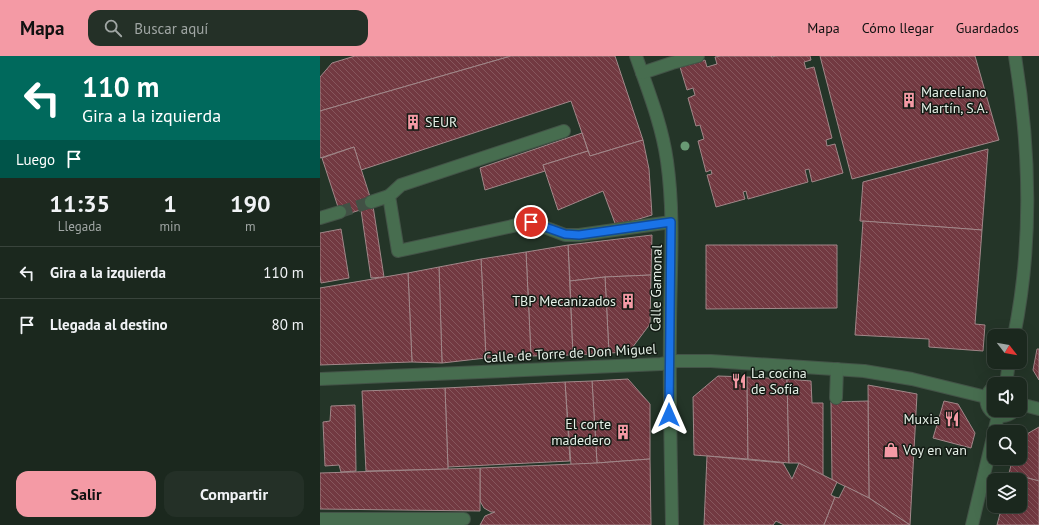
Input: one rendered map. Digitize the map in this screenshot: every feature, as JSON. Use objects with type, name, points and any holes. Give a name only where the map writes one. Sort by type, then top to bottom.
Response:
[{"type":"street","name":"Calle Gamonal","points":[[636,56],[660,126],[667,159],[671,192],[669,362],[672,525]]},
{"type":"street","points":[[642,73],[698,56]]},
{"type":"street","points":[[1015,56],[1021,94],[1026,151],[1027,209],[1022,286],[1015,329]]},
{"type":"street","points":[[371,202],[390,196],[401,185],[564,131]]},
{"type":"street","points":[[390,196],[398,251],[531,222],[565,234],[579,235],[671,222]]},
{"type":"street","points":[[320,218],[340,212]]},
{"type":"street","name":"Calle de Torre de Don Miguel","points":[[320,379],[661,364],[677,361],[711,361],[890,374],[986,397]]},
{"type":"street","points":[[836,398],[837,369]]},
{"type":"street","points":[[986,397],[987,405]]},
{"type":"street","points":[[1027,406],[1039,409]]},
{"type":"street","points":[[972,525],[998,417]]},
{"type":"street","points":[[320,519],[464,519]]},
{"type":"building","points":[[355,56],[511,56],[320,111],[320,77],[332,63]]},
{"type":"building","name":"SEUR","points":[[511,56],[615,56],[643,140],[590,156],[571,101],[361,170],[354,147],[320,158],[320,111]]},
{"type":"building","points":[[810,56],[811,60],[804,62],[806,69],[814,67],[832,138],[826,140],[827,146],[835,144],[843,173],[812,182],[809,169],[805,170],[808,182],[748,199],[746,191],[743,192],[745,199],[716,207],[707,175],[712,174],[711,170],[706,172],[698,141],[704,139],[700,125],[696,126],[688,98],[695,95],[693,88],[687,90],[680,67],[705,60],[707,67],[717,64],[715,57]]},
{"type":"building","name":"Marceliano Martín, S.A.","points":[[820,56],[975,56],[999,140],[852,179]]},
{"type":"building","points":[[582,133],[588,151],[543,165],[545,171],[485,190],[480,168]]},
{"type":"building","points":[[643,140],[649,169],[652,215],[616,226],[603,191],[558,210],[543,165],[588,151],[590,156]]},
{"type":"building","points":[[354,147],[373,206],[341,216],[322,158]]},
{"type":"building","points":[[988,149],[982,230],[860,221],[863,182]]},
{"type":"building","points":[[373,206],[384,277],[371,278],[361,210]]},
{"type":"building","points":[[863,221],[982,230],[975,324],[985,325],[983,351],[929,347],[929,339],[855,335]]},
{"type":"building","points":[[341,229],[349,278],[321,283],[320,233]]},
{"type":"building","points":[[652,235],[651,275],[605,277],[570,281],[568,245]]},
{"type":"building","points":[[568,245],[573,355],[531,356],[526,252]]},
{"type":"building","points":[[706,245],[837,245],[837,308],[706,309]]},
{"type":"building","points":[[526,252],[531,356],[486,358],[481,259]]},
{"type":"building","points":[[481,259],[486,358],[442,363],[439,267]]},
{"type":"building","points":[[439,267],[442,363],[412,362],[408,273]]},
{"type":"building","points":[[408,273],[412,362],[320,365],[320,288]]},
{"type":"building","name":"TBP Mecanizados","points":[[651,275],[650,324],[629,352],[609,353],[605,277]]},
{"type":"building","points":[[605,277],[609,353],[573,355],[570,281]]},
{"type":"building","points":[[1037,349],[1039,349],[1039,380],[1033,370]]},
{"type":"building","points":[[718,376],[747,377],[748,459],[694,455],[693,397]]},
{"type":"building","points":[[747,377],[787,379],[789,463],[748,459]]},
{"type":"building","name":"El corte madedero","points":[[628,379],[650,404],[650,459],[597,463],[592,381]]},
{"type":"building","points":[[787,379],[811,381],[812,403],[823,403],[823,476],[799,463],[789,463]]},
{"type":"building","points":[[592,381],[597,463],[571,465],[565,382]]},
{"type":"building","points":[[565,382],[570,461],[448,467],[445,388]]},
{"type":"building","name":"Voy en van","points":[[868,385],[917,394],[910,525],[869,498]]},
{"type":"building","points":[[445,388],[448,469],[366,471],[362,391]]},
{"type":"building","points":[[868,401],[869,498],[832,480],[831,402]]},
{"type":"building","name":"Muxia","points":[[944,401],[958,404],[975,433],[971,448],[933,438]]},
{"type":"building","points":[[355,405],[356,471],[341,472],[339,465],[325,466],[323,422],[330,421],[331,406]]},
{"type":"building","points":[[1039,427],[1039,481],[1027,478],[1027,473],[1009,473],[1011,465],[1027,465],[1027,434]]},
{"type":"building","points":[[707,456],[783,463],[792,479],[799,463],[837,482],[831,495],[835,497],[824,525],[784,525],[776,521],[773,525],[704,525]]},
{"type":"building","points":[[650,459],[651,525],[480,525],[485,516],[495,512],[491,512],[484,508],[480,501],[480,468]]},
{"type":"building","points":[[480,468],[480,511],[320,509],[320,473]]},
{"type":"building","points":[[1027,478],[1039,481],[1039,525],[997,525],[1000,513],[1027,513]]},
{"type":"building","points":[[845,486],[869,498],[910,525],[824,525],[835,497],[839,498]]},
{"type":"tunnel","points":[[340,212],[371,202]]},
{"type":"place","name":"Marceliano Martín, S.A.","points":[[909,100]]},
{"type":"place","name":"SEUR","points":[[413,122]]},
{"type":"place","name":"TBP Mecanizados","points":[[628,301]]},
{"type":"place","name":"La cocina de Sofía","points":[[739,381]]},
{"type":"place","name":"Muxia","points":[[952,419]]},
{"type":"place","name":"El corte madedero","points":[[623,432]]},
{"type":"place","name":"Voy en van","points":[[891,450]]},
{"type":"route","points":[[531,222],[565,234],[579,235],[671,222],[672,243],[669,415]]}]
